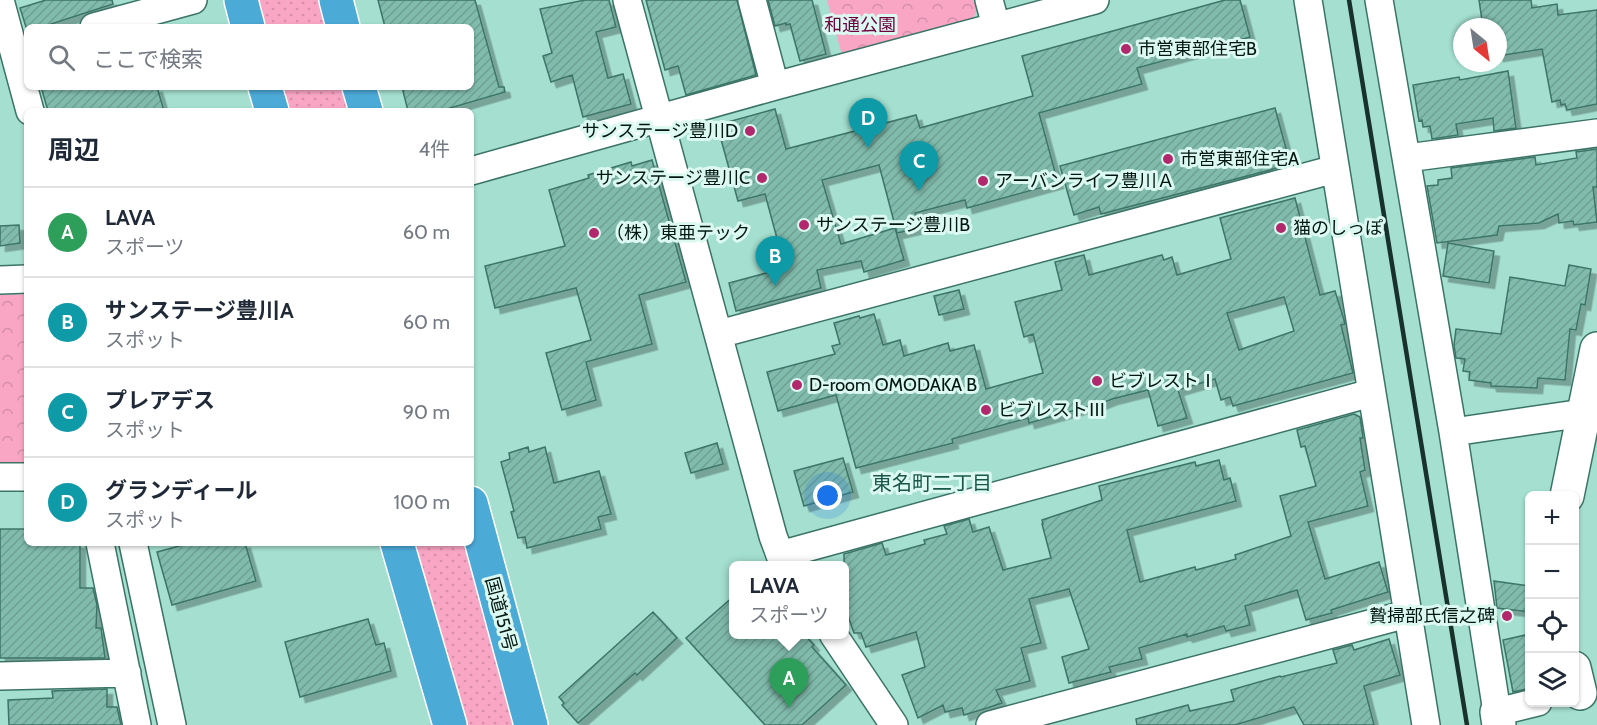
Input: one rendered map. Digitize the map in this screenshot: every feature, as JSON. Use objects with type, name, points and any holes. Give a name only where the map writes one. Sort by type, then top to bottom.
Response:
[{"type":"highway","points":[[241,0],[247,24]]},
{"type":"highway","points":[[336,0],[342,24]]},
{"type":"highway","points":[[266,90],[271,108]]},
{"type":"highway","points":[[360,90],[365,108]]},
{"type":"highway","name":"国道151号","points":[[474,514],[531,725]]},
{"type":"highway","points":[[397,546],[450,725]]},
{"type":"street","points":[[0,0],[24,88]]},
{"type":"street","points":[[105,24],[193,0]]},
{"type":"street","points":[[627,0],[773,536],[784,560],[1371,393]]},
{"type":"street","points":[[752,0],[775,86]]},
{"type":"street","points":[[988,0],[996,26]]},
{"type":"street","points":[[474,170],[1095,0]]},
{"type":"street","points":[[1308,0],[1426,725]]},
{"type":"street","points":[[1379,0],[1453,432],[1498,719],[1526,707]]},
{"type":"street","points":[[25,90],[29,108]]},
{"type":"street","points":[[1407,158],[1597,133]]},
{"type":"street","points":[[719,334],[1335,169]]},
{"type":"street","points":[[0,280],[24,279]]},
{"type":"street","points":[[1568,491],[1591,412],[1597,349]]},
{"type":"street","points":[[1453,432],[1591,412]]},
{"type":"street","points":[[0,477],[24,477]]},
{"type":"street","points":[[101,546],[137,725]]},
{"type":"street","points":[[134,546],[172,725]]},
{"type":"street","points":[[990,725],[1407,614]]},
{"type":"street","points":[[836,639],[894,725]]},
{"type":"street","points":[[0,676],[127,673]]},
{"type":"green space","points":[[256,0],[321,0],[328,24],[263,24]]},
{"type":"green space","name":"和通公園","points":[[827,0],[974,0],[977,10],[973,19],[842,55]]},
{"type":"green space","points":[[282,90],[346,90],[350,108],[286,108]]},
{"type":"green space","points":[[24,294],[24,463],[0,464],[0,295]]},
{"type":"green space","points":[[414,546],[468,546],[505,683],[513,725],[465,725]]},
{"type":"building","points":[[46,0],[112,0],[113,4],[51,24],[25,24],[20,8]]},
{"type":"building","points":[[378,0],[475,0],[499,87],[504,87],[505,92],[450,108],[407,108],[403,90],[474,90],[474,24],[384,24]]},
{"type":"building","points":[[585,0],[609,0],[616,27],[596,32],[608,78],[623,74],[631,104],[583,117],[572,75],[551,82],[543,56],[552,53],[540,9]]},
{"type":"building","points":[[646,0],[737,0],[756,75],[686,95],[678,66],[665,70]]},
{"type":"building","points":[[768,0],[812,0],[826,54],[800,61],[790,24],[775,26]]},
{"type":"building","points":[[1225,0],[1240,0],[1250,37],[1137,68],[1142,84],[1039,113],[1058,183],[967,208],[965,200],[915,213],[919,228],[897,233],[879,165],[822,180],[841,244],[895,228],[904,260],[864,272],[861,261],[817,270],[821,288],[736,311],[729,283],[785,268],[765,194],[738,201],[717,125],[775,109],[786,149],[916,115],[920,128],[1033,96],[1022,56]]},
{"type":"building","points":[[1479,0],[1531,0],[1532,8],[1557,4],[1558,15],[1597,10],[1597,104],[1567,110],[1565,104],[1561,105],[1560,100],[1552,102],[1542,49],[1507,55],[1507,18],[1482,18]]},
{"type":"building","points":[[1507,71],[1516,128],[1494,131],[1493,118],[1456,124],[1458,135],[1432,139],[1430,126],[1423,127],[1422,120],[1419,121],[1413,85],[1459,77],[1460,80]]},
{"type":"building","points":[[42,90],[158,90],[163,108],[47,108]]},
{"type":"building","name":"市営東部住宅A","points":[[1275,108],[1290,163],[1101,214],[1099,207],[1074,215],[1060,166]]},
{"type":"building","points":[[1597,149],[1597,187],[1593,187],[1597,222],[1574,225],[1573,221],[1559,223],[1558,214],[1539,223],[1499,226],[1497,235],[1437,243],[1427,186],[1438,185],[1438,180],[1452,178],[1451,168],[1535,157],[1536,165],[1577,158],[1576,152]]},
{"type":"building","points":[[652,160],[686,282],[639,295],[652,344],[586,362],[596,400],[562,410],[546,353],[591,340],[576,288],[495,308],[485,266],[565,246],[549,190],[631,162],[632,166]]},
{"type":"building","points":[[1295,198],[1320,295],[1335,291],[1345,324],[1341,325],[1353,373],[1233,406],[1230,397],[1221,400],[1215,379],[1178,390],[1187,418],[1158,426],[1148,390],[1112,399],[1090,408],[1090,406],[1029,423],[1028,418],[952,439],[953,443],[856,468],[836,395],[778,411],[767,372],[835,354],[832,346],[840,344],[834,323],[859,316],[860,318],[874,314],[883,345],[900,340],[904,356],[948,343],[950,351],[974,345],[986,389],[1043,373],[1033,334],[1024,337],[1015,302],[1062,290],[1055,262],[1084,255],[1089,275],[1162,255],[1164,260],[1172,257],[1177,275],[1231,259],[1220,218]],"holes":[[[1284,297],[1294,331],[1239,350],[1227,313]]]},
{"type":"building","points":[[19,225],[20,243],[0,246],[0,226]]},
{"type":"building","points":[[1448,243],[1494,251],[1489,283],[1443,276]]},
{"type":"building","points":[[1569,265],[1591,269],[1585,305],[1581,304],[1576,330],[1570,329],[1565,380],[1538,378],[1537,388],[1491,386],[1491,383],[1469,380],[1470,372],[1463,371],[1465,359],[1456,358],[1454,345],[1456,329],[1501,334],[1510,277],[1565,286]]},
{"type":"building","points":[[959,290],[964,309],[939,315],[934,296]]},
{"type":"building","points":[[1354,414],[1360,417],[1363,438],[1360,438],[1365,470],[1360,472],[1368,506],[1308,522],[1325,579],[1379,562],[1388,592],[1306,620],[1297,590],[1245,606],[1250,625],[1226,631],[1224,626],[1139,648],[1142,659],[1109,667],[1111,672],[1069,683],[1062,657],[1089,649],[1069,589],[1029,599],[1041,643],[1021,648],[1030,681],[996,690],[1002,703],[964,715],[962,708],[945,712],[943,705],[918,718],[902,675],[925,667],[916,632],[866,647],[861,633],[854,633],[849,619],[849,561],[844,561],[844,554],[882,543],[886,555],[925,544],[924,540],[947,534],[944,526],[969,519],[973,532],[989,527],[1003,570],[1051,558],[1042,520],[1102,500],[1099,486],[1195,462],[1196,466],[1219,460],[1224,480],[1230,478],[1236,501],[1127,530],[1140,582],[1236,559],[1235,555],[1291,536],[1280,496],[1316,486],[1305,446],[1301,447],[1297,430]]},
{"type":"building","points":[[717,443],[723,464],[691,473],[685,453]]},
{"type":"building","points":[[528,447],[529,452],[545,447],[554,483],[599,471],[611,514],[598,517],[601,529],[527,548],[525,537],[518,538],[511,512],[514,511],[501,462],[510,459],[509,453]]},
{"type":"building","points":[[843,458],[853,492],[804,506],[794,471]]},
{"type":"building","points":[[0,529],[24,529],[24,546],[80,546],[80,588],[93,588],[97,605],[96,628],[101,628],[105,658],[0,658]]},
{"type":"building","points":[[179,546],[246,546],[256,581],[172,605],[157,552]]},
{"type":"building","points":[[1494,581],[1525,585],[1525,611],[1497,608]]},
{"type":"building","points":[[729,600],[729,639],[809,639],[814,645],[812,647],[846,685],[802,725],[765,725],[686,638]]},
{"type":"building","points":[[653,612],[677,638],[637,675],[635,673],[578,723],[562,705],[564,703],[559,697]]},
{"type":"building","points":[[368,619],[376,645],[384,643],[391,671],[300,697],[285,642]]},
{"type":"building","points":[[1525,635],[1525,689],[1513,692],[1503,640]]},
{"type":"building","points":[[1389,639],[1400,675],[1364,686],[1374,725],[1304,725],[1294,707],[1235,725],[1137,725],[1136,719],[1188,705],[1190,711],[1234,701],[1231,690],[1337,663],[1333,650],[1352,645],[1354,650]]},
{"type":"building","points":[[107,689],[107,707],[117,707],[121,725],[9,725],[8,700],[53,698],[52,691]]},
{"type":"railway","points":[[1349,0],[1467,725]]},
{"type":"place","name":"市営東部住宅B","points":[[1126,49]]},
{"type":"place","name":"サンステージ豊川D","points":[[750,131]]},
{"type":"place","name":"グランディール","points":[[868,148]]},
{"type":"place","name":"市営東部住宅A","points":[[1168,159]]},
{"type":"place","name":"サンステージ豊川C","points":[[762,178]]},
{"type":"place","name":"アーバンライフ豊川Ａ","points":[[983,181]]},
{"type":"place","name":"プレアデス","points":[[919,191]]},
{"type":"place","name":"サンステージ豊川B","points":[[804,225]]},
{"type":"place","name":"猫のしっぽ","points":[[1281,228]]},
{"type":"place","name":"（株）東亜テック","points":[[594,233]]},
{"type":"place","name":"サンステージ豊川A","points":[[775,286]]},
{"type":"place","name":"ビブレストⅠ","points":[[1097,381]]},
{"type":"place","name":"D-room OMODAKA B","points":[[797,385]]},
{"type":"place","name":"ビブレストⅢ","points":[[986,410]]},
{"type":"place","name":"贄掃部氏信之碑","points":[[1507,616]]},
{"type":"place","name":"LAVA","points":[[789,708]]},
{"type":"district","name":"東名町二丁目","points":[[932,483]]}]
